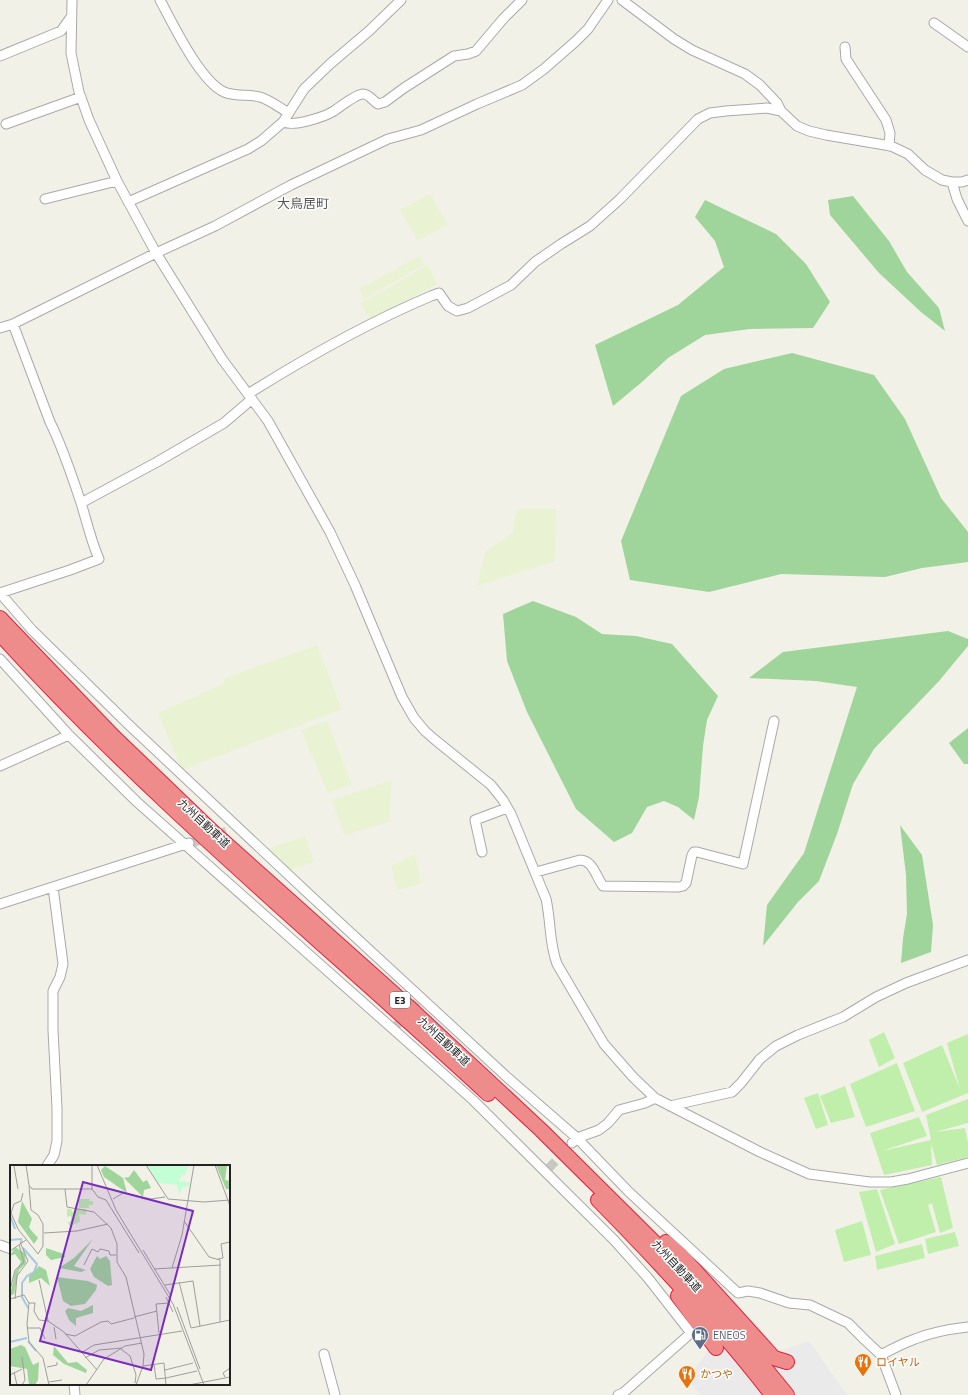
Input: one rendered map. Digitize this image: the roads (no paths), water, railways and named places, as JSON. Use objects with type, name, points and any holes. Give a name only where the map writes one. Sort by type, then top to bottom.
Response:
[{"type":"highway","name":"九州自動車道","points":[[0,618],[113,736],[213,832],[410,1009],[541,1130],[664,1252],[725,1319],[787,1395]]},
{"type":"highway","name":"九州自動車道","points":[[0,634],[82,720],[178,813],[484,1090],[549,1151],[637,1240],[692,1299],[772,1395]]},
{"type":"highway","points":[[541,1130],[680,1254],[774,1358],[787,1362]]},
{"type":"highway","points":[[586,1188],[669,1284],[716,1348]]},
{"type":"street","points":[[72,0],[71,53],[73,67],[89,120],[117,181],[156,253],[222,359],[268,421],[330,532],[355,585],[402,697],[414,718],[434,740],[491,785],[508,808],[546,899],[549,913],[550,940],[557,964],[604,1044],[633,1078],[655,1098],[760,1152],[809,1174],[870,1182],[892,1182],[968,1163]]},
{"type":"street","points":[[160,0],[189,53],[202,72],[218,88],[232,95],[259,96],[289,113]]},
{"type":"street","points":[[128,202],[261,142],[284,122],[304,90],[330,64],[369,31],[401,0]]},
{"type":"street","points":[[284,122],[287,124],[302,122],[324,116],[360,94],[368,94],[378,104],[385,102],[454,56],[476,51],[503,19],[522,0]]},
{"type":"street","points":[[0,328],[12,324],[156,253],[215,226],[291,185],[388,139],[422,130],[522,85],[544,69],[576,41],[588,29],[608,0]]},
{"type":"street","points":[[622,0],[692,50],[745,74],[760,85],[777,103],[781,112],[797,126],[809,131],[826,135],[889,146],[908,154],[925,170],[942,180],[952,182],[962,182],[968,180]]},
{"type":"street","points":[[0,56],[61,31],[71,17]]},
{"type":"street","points":[[934,23],[968,47]]},
{"type":"street","points":[[845,47],[846,59],[886,120],[890,133],[889,146]]},
{"type":"street","points":[[6,124],[81,97]]},
{"type":"street","points":[[80,503],[157,462],[224,423],[250,397],[308,357],[342,338],[425,298],[439,293],[448,306],[457,311],[468,308],[511,285],[535,262],[560,244],[590,226],[620,199],[698,118],[726,111],[767,108],[781,112]]},
{"type":"street","points":[[45,199],[117,181]]},
{"type":"street","points":[[952,182],[957,199],[968,221]]},
{"type":"street","points":[[12,324],[57,437],[99,559],[0,593],[32,630],[233,829],[419,1000],[532,1100],[738,1293],[748,1291],[760,1293],[789,1303],[810,1305],[848,1323],[881,1354],[896,1395]]},
{"type":"street","points":[[0,659],[69,735],[137,802],[189,844],[267,919],[395,1028],[473,1100],[547,1170],[648,1278],[691,1333],[623,1393],[618,1395]]},
{"type":"street","points":[[536,872],[580,860],[586,860],[603,886],[679,887],[686,883],[694,852],[743,864],[774,721]]},
{"type":"street","points":[[0,766],[69,735]]},
{"type":"street","points":[[482,852],[475,820],[508,808]]},
{"type":"street","points":[[0,904],[189,844]]},
{"type":"street","points":[[48,1165],[54,1155],[57,1140],[53,991],[60,977],[63,964],[54,887]]},
{"type":"street","points":[[670,1106],[732,1092],[760,1059],[776,1046],[798,1035],[843,1018],[876,997],[906,983],[968,960]]},
{"type":"street","points":[[575,1141],[599,1130],[608,1123],[619,1110],[645,1103],[655,1098]]},
{"type":"street","points":[[0,1245],[10,1249]]},
{"type":"street","points":[[881,1354],[928,1334],[968,1327]]},
{"type":"street","points":[[324,1354],[335,1395]]},
{"type":"street","points":[[74,1385],[75,1395]]},
{"type":"tunnel","points":[[192,843],[230,830]]},
{"type":"tunnel","points":[[396,1026],[417,1002]]},
{"type":"tunnel","points":[[549,1168],[567,1149]]},
{"type":"place","name":"ENEOS","points":[[700,1350]]},
{"type":"place","name":"ロイヤル","points":[[863,1377]]},
{"type":"place","name":"かつや","points":[[687,1389]]},
{"type":"district","name":"大鳥居町","points":[[303,203]]}]
